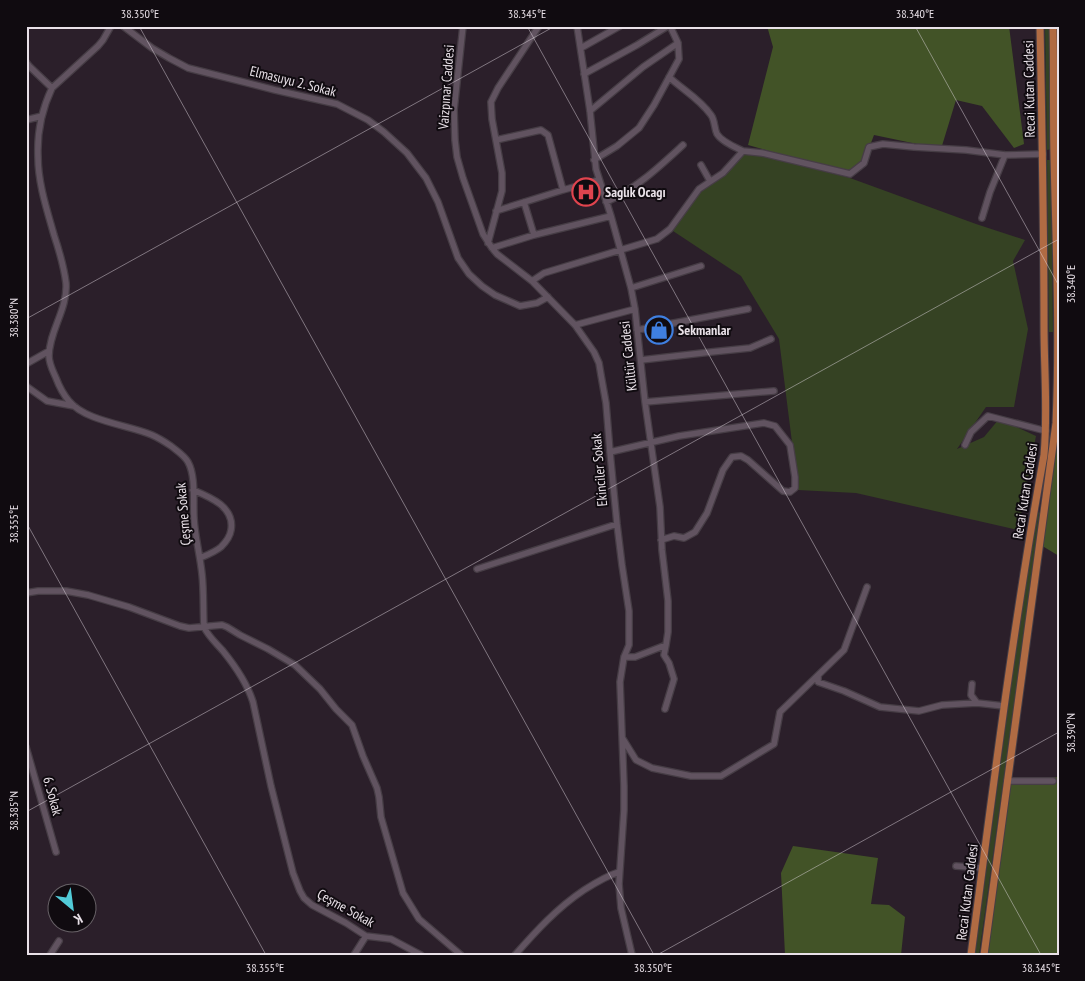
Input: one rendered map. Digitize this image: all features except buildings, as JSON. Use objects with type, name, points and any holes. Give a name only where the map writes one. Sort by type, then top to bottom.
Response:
[{"type":"main road","name":"Recai Kutan Caddesi","points":[[971,955],[1004,706],[1046,431],[1047,393],[1044,338],[1040,26]]},
{"type":"main road","name":"Recai Kutan Caddesi","points":[[984,955],[1056,423],[1058,330],[1054,153],[1056,65],[1053,26]]},
{"type":"street","name":"Çeşme Sokak","points":[[111,26],[104,40],[52,88],[42,116],[38,142],[38,167],[66,283],[65,298],[49,351],[49,358],[54,373],[64,394],[74,406],[95,417],[140,430],[163,440],[180,452],[191,467],[194,517],[202,571],[204,626],[207,633],[224,652],[246,684],[251,696],[271,786],[298,886],[304,898],[312,905],[346,922],[366,936],[391,939],[422,955]]},
{"type":"street","name":"Elmasuyu 2. Sokak","points":[[123,26],[152,48],[188,68],[337,104],[368,120],[407,153],[426,178],[438,202],[458,258],[469,274],[495,295],[520,306],[537,303],[548,297]]},
{"type":"street","name":"Vaizpınar Caddesi","points":[[463,26],[454,110],[457,157],[463,178],[488,243],[497,254],[532,281],[548,297]]},
{"type":"street","points":[[488,243],[502,191],[502,173],[492,119],[491,102],[498,88],[539,26]]},
{"type":"street","name":"Kültür Caddesi","points":[[577,26],[590,111],[594,160],[636,309],[645,402],[660,507],[661,540],[668,601],[668,632],[664,655],[669,663],[674,679],[665,709]]},
{"type":"street","points":[[581,48],[620,26]]},
{"type":"street","points":[[584,74],[669,26],[678,43],[679,60],[639,128],[617,146],[594,160]]},
{"type":"street","points":[[590,111],[643,67],[678,43]]},
{"type":"street","points":[[26,62],[52,88]]},
{"type":"street","points":[[670,77],[697,100],[712,116],[718,134],[727,143],[743,152],[762,153],[850,174],[864,163],[869,147],[883,144],[966,150],[1005,156],[1042,154]]},
{"type":"street","points":[[26,120],[42,116]]},
{"type":"street","points":[[496,140],[541,130],[548,135],[563,190]]},
{"type":"street","points":[[606,202],[622,195],[649,175],[683,145]]},
{"type":"street","points":[[532,281],[544,273],[657,239],[670,229],[699,189],[722,173],[743,152]]},
{"type":"street","points":[[982,218],[990,192],[1005,156]]},
{"type":"street","points":[[701,165],[710,181]]},
{"type":"street","points":[[496,211],[599,180]]},
{"type":"street","points":[[524,202],[534,235]]},
{"type":"street","points":[[492,248],[534,235],[611,216]]},
{"type":"street","points":[[631,288],[702,266]]},
{"type":"street","name":"Ekinciler Sokak","points":[[548,297],[574,325],[590,346],[599,363],[606,402],[617,524],[629,611],[630,645],[624,657],[620,682],[624,810],[619,884],[621,908],[632,955]]},
{"type":"street","points":[[574,325],[636,309]]},
{"type":"street","points":[[637,330],[748,309]]},
{"type":"street","points":[[641,360],[750,348],[770,339]]},
{"type":"street","points":[[26,364],[49,351]]},
{"type":"street","points":[[26,386],[47,401],[74,406]]},
{"type":"street","points":[[645,402],[774,390]]},
{"type":"street","points":[[965,446],[970,432],[988,416],[1046,431]]},
{"type":"street","points":[[610,452],[679,436],[764,423],[775,426],[790,445],[795,477],[795,488],[790,492],[783,491],[748,460],[741,456],[732,457],[723,470],[707,513],[695,532],[684,538],[674,536],[661,540]]},
{"type":"street","points":[[193,490],[212,498],[222,506],[229,514],[232,522],[230,533],[223,544],[200,558]]},
{"type":"street","points":[[476,569],[617,524]]},
{"type":"street","points":[[622,737],[636,760],[652,768],[691,776],[721,776],[774,744],[780,712],[844,650],[867,587]]},
{"type":"street","points":[[26,593],[66,591],[130,607],[189,628],[222,625],[268,649],[295,666],[320,688],[336,709],[352,725],[377,788],[381,816],[403,893],[418,920],[461,955]]},
{"type":"street","points":[[624,657],[635,656],[666,644]]},
{"type":"street","points":[[818,676],[818,682],[880,707],[919,710],[942,705],[977,704],[1004,706]]},
{"type":"street","points":[[972,684],[971,695],[977,704]]},
{"type":"street","name":"6. Sokak","points":[[26,747],[56,852]]},
{"type":"street","points":[[1007,781],[1053,781]]},
{"type":"street","points":[[956,866],[982,868]]},
{"type":"street","points":[[515,955],[536,930],[564,905],[600,880],[619,872]]},
{"type":"street","points":[[354,955],[366,936]]},
{"type":"street","points":[[50,955],[59,941]]},
{"type":"green space","points":[[767,26],[818,26],[856,29],[858,26],[1009,26],[1024,144],[1014,148],[982,106],[956,100],[941,149],[874,135],[866,156],[850,174],[748,145],[773,47]]},
{"type":"green space","points":[[1045,26],[1049,26],[1051,149],[1047,150]]},
{"type":"green space","points":[[743,151],[850,178],[1025,240],[1013,261],[1028,329],[1014,407],[986,407],[957,449],[984,437],[999,419],[1036,436],[1018,530],[856,493],[798,490],[779,339],[741,276],[670,229],[699,189]]},
{"type":"green space","points":[[1047,160],[1051,160],[1053,332],[1049,332]]},
{"type":"green space","points":[[1059,404],[1059,556],[1039,544]]},
{"type":"green space","points":[[1037,512],[1041,513],[979,955],[975,955],[1014,663]]},
{"type":"green space","points":[[1059,777],[1059,955],[983,955],[1007,781]]},
{"type":"green space","points":[[793,846],[878,858],[871,904],[889,905],[905,917],[901,955],[785,955],[781,873]]},
{"type":"place","name":"Saglık Ocagı","points":[[586,192]]},
{"type":"place","name":"Sekmanlar","points":[[659,330]]}]
